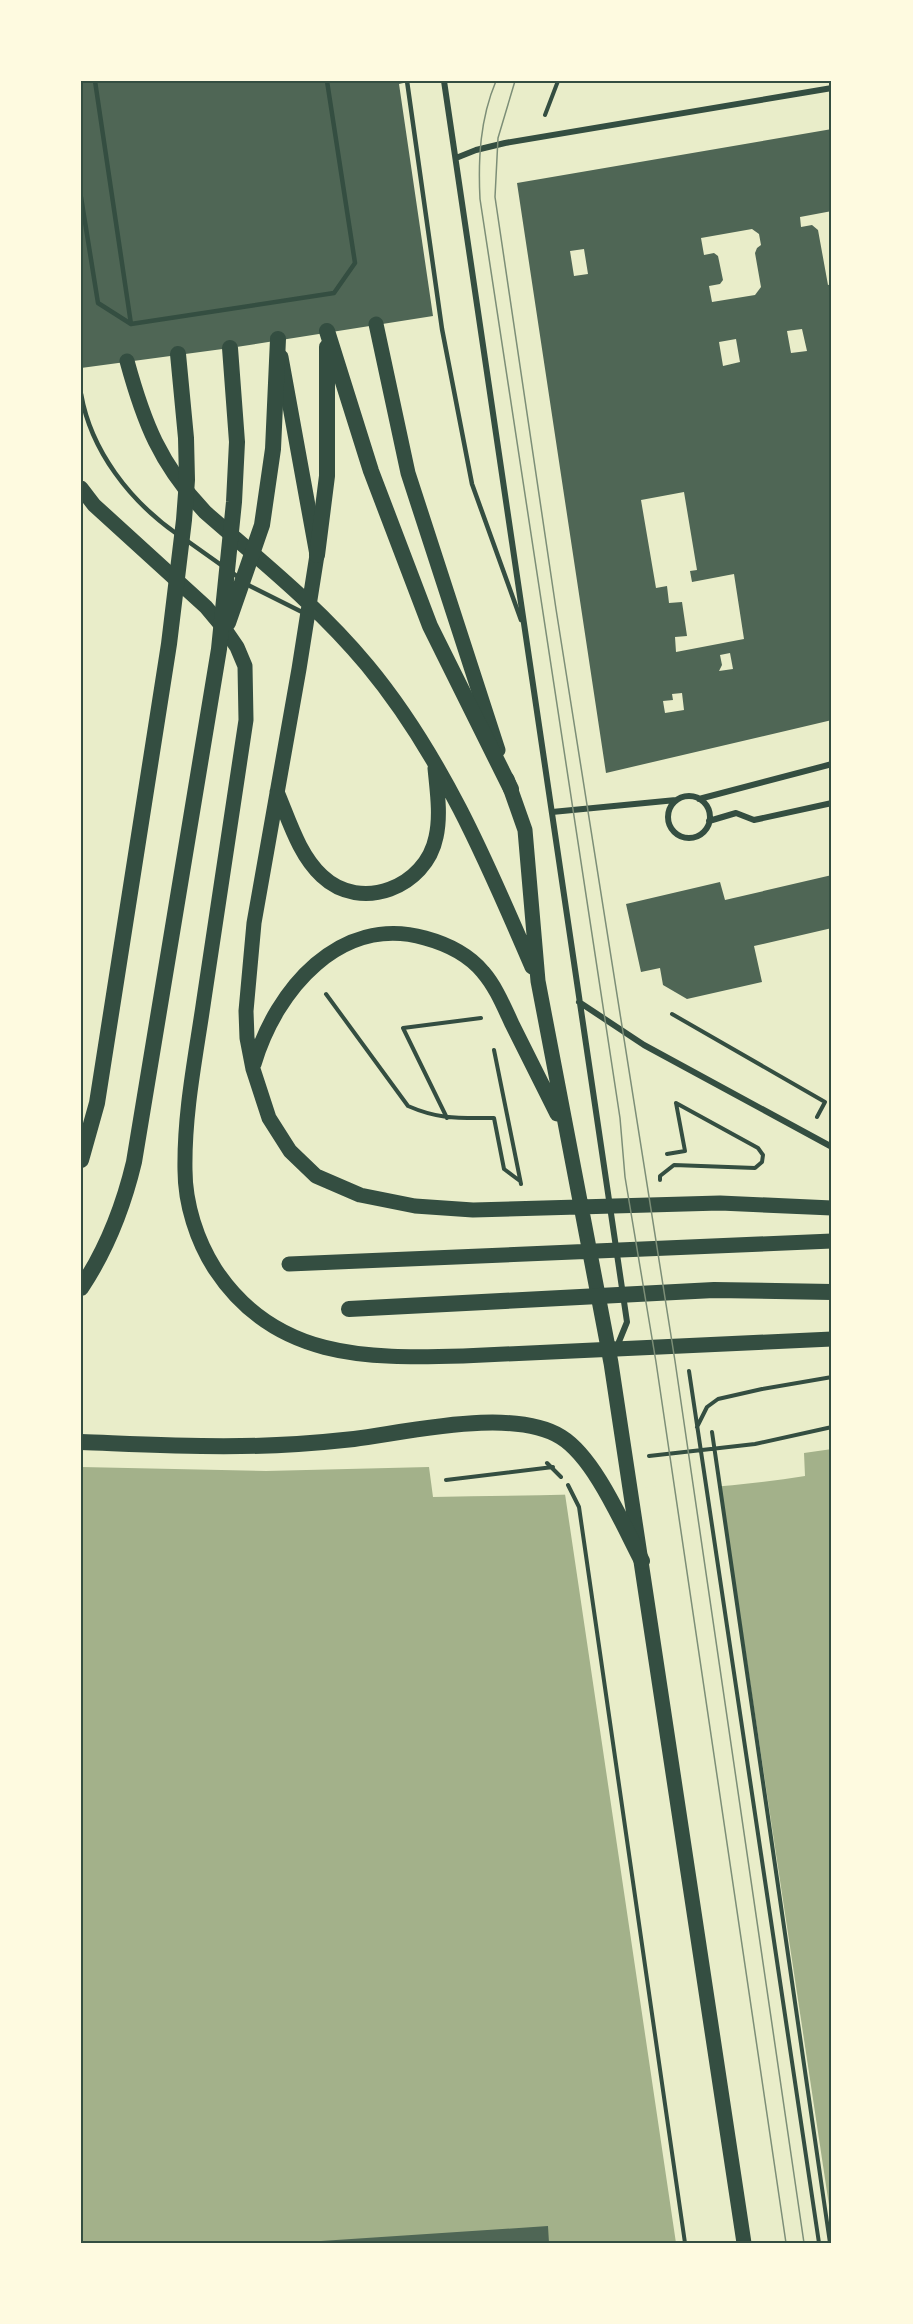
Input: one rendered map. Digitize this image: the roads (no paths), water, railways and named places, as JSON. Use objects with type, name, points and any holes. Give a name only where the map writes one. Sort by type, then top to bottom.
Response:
[{"type":"highway","points":[[317,555],[327,476],[327,332],[371,471],[430,626],[510,789]]},
{"type":"highway","points":[[219,649],[262,525],[273,450],[278,339]]},
{"type":"highway","points":[[81,1288],[103,1251],[119,1216],[140,1136],[219,649],[234,502],[237,442],[230,348]]},
{"type":"highway","points":[[81,1160],[97,1103],[169,645],[187,480],[186,438],[178,354]]},
{"type":"highway","points":[[349,1309],[714,1290],[832,1292]]},
{"type":"highway","points":[[81,1442],[241,1446],[351,1439],[476,1423],[503,1422],[547,1430],[572,1444],[597,1476],[642,1561]]},
{"type":"main road","points":[[376,324],[408,473],[525,831],[538,981],[611,1364],[744,2243]]},
{"type":"main road","points":[[278,339],[317,555],[254,923],[247,990],[247,1038],[253,1069],[269,1118],[290,1151],[316,1176],[360,1195],[415,1206],[473,1210],[720,1203],[832,1208]]},
{"type":"main road","points":[[127,361],[141,410],[162,456],[178,480],[205,512],[298,593],[335,630],[367,665],[402,713],[472,830],[538,981]]},
{"type":"main road","points":[[81,488],[94,505],[206,607],[237,647],[245,666],[246,720],[188,1107],[185,1172],[193,1220],[201,1242],[222,1278],[241,1302],[268,1324],[298,1338],[350,1353],[409,1358],[832,1339]]},
{"type":"main road","points":[[277,792],[300,844],[322,877],[343,890],[375,894],[404,883],[427,859],[436,838],[438,825],[435,765]]},
{"type":"main road","points":[[253,1069],[261,1043],[272,1020],[287,995],[311,967],[327,955],[371,936],[398,933],[414,935],[454,949],[483,971],[497,994],[565,1130]]},
{"type":"main road","points":[[289,1264],[832,1241]]},
{"type":"street","points":[[444,81],[627,1322],[611,1364]]},
{"type":"street","points":[[456,158],[505,143],[832,88]]},
{"type":"street","points":[[699,799],[832,764]]},
{"type":"street","points":[[552,812],[677,800],[688,796],[699,799],[708,808],[709,821],[703,833],[684,837],[669,824],[669,811],[677,800]]},
{"type":"street","points":[[709,821],[736,813],[754,820],[832,803]]},
{"type":"street","points":[[579,1002],[644,1045],[832,1147]]},
{"type":"lane","points":[[95,81],[131,324]]},
{"type":"lane","points":[[81,197],[98,303],[131,324],[334,293],[355,263],[327,81]]},
{"type":"lane","points":[[407,81],[442,329],[472,484],[525,631]]},
{"type":"lane","points":[[81,394],[89,427],[98,444],[125,485],[158,520],[250,585],[335,630]]},
{"type":"tram line","points":[[496,81],[483,124],[479,169],[480,199],[620,1118],[625,1177],[656,1362],[786,2243]]},
{"type":"tram line","points":[[515,81],[498,138],[495,197],[556,609],[675,1361],[804,2243]]}]
